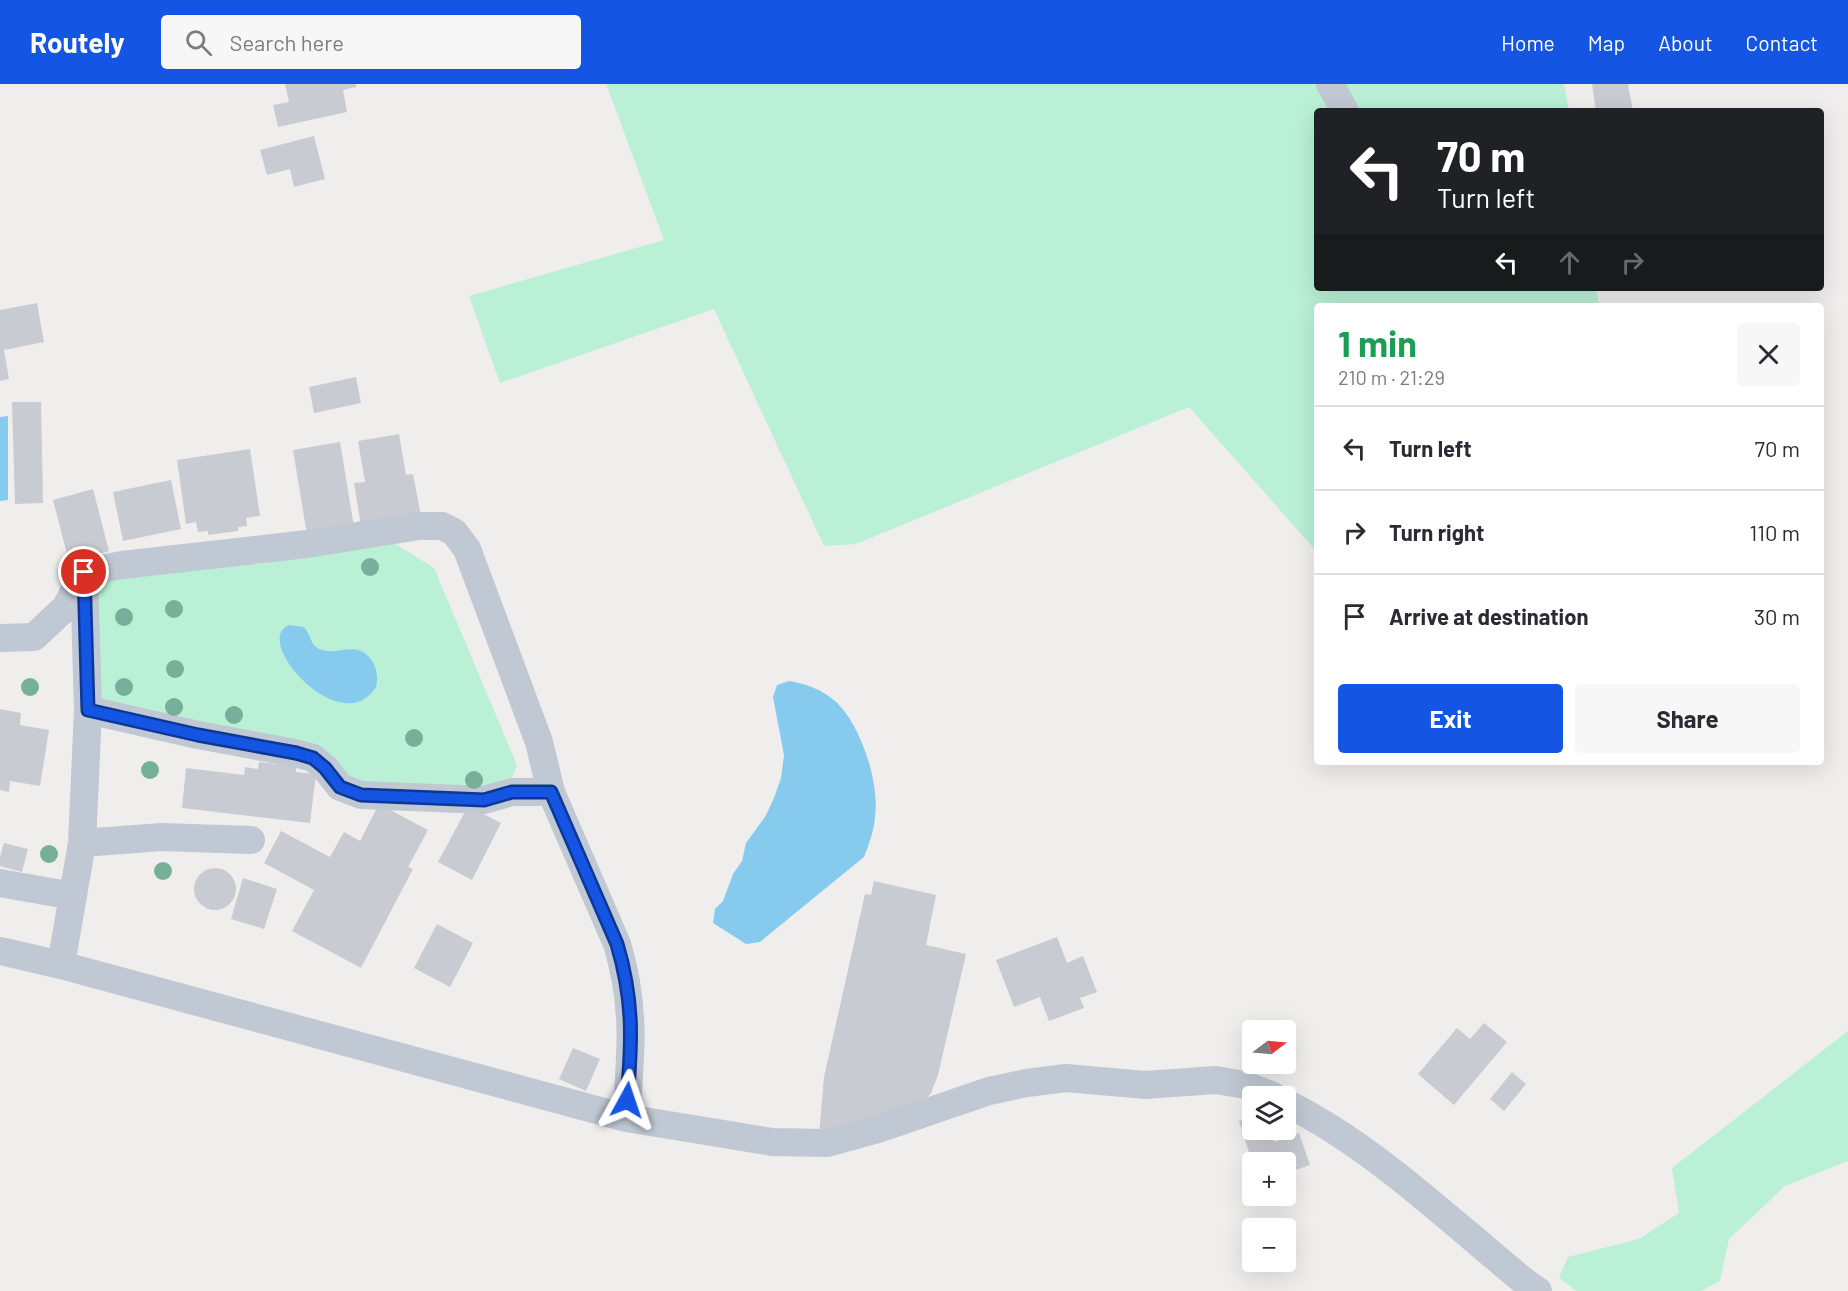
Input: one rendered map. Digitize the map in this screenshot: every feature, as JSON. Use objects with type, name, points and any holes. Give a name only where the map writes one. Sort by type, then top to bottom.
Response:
[{"type":"street","points":[[1330,84],[1343,108]]},
{"type":"street","points":[[84,572],[122,564],[307,544],[419,526],[442,526],[454,532],[466,549],[539,742],[551,792],[617,944],[629,994],[632,1045],[626,1118]]},
{"type":"street","points":[[0,638],[34,637],[66,607],[84,572]]},
{"type":"street","points":[[61,965],[82,843],[88,710],[84,572]]},
{"type":"street","points":[[88,710],[313,758],[325,768],[340,787],[361,795],[484,800],[512,792],[551,792]]},
{"type":"street","points":[[82,843],[162,837],[251,840]]},
{"type":"street","points":[[0,883],[73,896]]},
{"type":"street","points":[[0,951],[61,965],[626,1118],[772,1142],[827,1143],[878,1130],[989,1091],[1066,1078],[1145,1085],[1216,1080],[1248,1086]]},
{"type":"street","points":[[1296,1107],[1320,1119],[1364,1149],[1538,1291]]},
{"type":"green space","points":[[606,84],[1564,84],[1568,108],[1314,108],[1314,291],[1596,291],[1598,303],[1314,303],[1314,549],[1189,407],[856,544],[824,546],[714,309],[500,383],[469,296],[664,240]]},
{"type":"green space","points":[[389,540],[434,568],[517,765],[509,786],[483,795],[338,779],[94,699],[93,587],[104,573]]},
{"type":"green space","points":[[1848,1031],[1848,1161],[1785,1186],[1729,1239],[1720,1281],[1701,1291],[1577,1291],[1559,1278],[1568,1257],[1639,1239],[1679,1213],[1672,1168]]},
{"type":"water","points":[[8,416],[8,500],[0,501],[0,417]]},
{"type":"water","points":[[289,625],[304,627],[314,645],[322,650],[349,649],[368,656],[376,670],[377,683],[374,690],[367,697],[352,703],[334,701],[317,691],[301,678],[288,662],[281,647],[280,634]]},
{"type":"water","points":[[789,681],[814,688],[830,697],[853,724],[867,755],[875,788],[874,822],[864,857],[760,942],[746,944],[713,923],[715,909],[723,901],[733,874],[742,861],[746,843],[765,817],[781,778],[784,755],[773,697],[777,685]]},
{"type":"building","points":[[285,84],[356,84],[356,87],[343,90],[347,112],[278,127],[273,105],[289,102]]},
{"type":"building","points":[[1592,84],[1628,84],[1632,108],[1596,108]]},
{"type":"building","points":[[314,136],[325,179],[294,187],[290,169],[267,175],[260,150]]},
{"type":"building","points":[[37,303],[44,342],[4,350],[9,379],[0,381],[0,310]]},
{"type":"building","points":[[356,377],[361,403],[314,413],[309,387]]},
{"type":"building","points":[[12,402],[41,402],[43,503],[15,504]]},
{"type":"building","points":[[399,434],[406,475],[413,474],[421,516],[361,526],[354,483],[365,482],[358,441]]},
{"type":"building","points":[[340,442],[354,527],[307,535],[293,450]]},
{"type":"building","points":[[250,449],[260,516],[246,518],[247,526],[238,527],[238,531],[208,535],[208,531],[198,532],[196,522],[186,524],[177,460]]},
{"type":"building","points":[[171,480],[181,529],[123,541],[113,492]]},
{"type":"building","points":[[93,489],[109,551],[69,562],[53,500]]},
{"type":"building","points":[[0,709],[21,713],[20,725],[49,730],[40,786],[10,781],[9,792],[0,790]]},
{"type":"building","points":[[259,762],[296,766],[296,772],[316,774],[310,823],[182,808],[186,768],[244,775],[245,767],[258,769]]},
{"type":"building","points":[[379,804],[428,830],[408,867],[413,869],[361,968],[292,931],[314,890],[264,863],[281,831],[330,857],[344,832],[360,841]]},
{"type":"building","points":[[468,806],[501,823],[472,880],[438,862]]},
{"type":"building","points":[[4,843],[28,849],[22,872],[0,866]]},
{"type":"building","points":[[215,868],[230,874],[236,889],[230,904],[215,910],[200,904],[194,889],[200,874]]},
{"type":"building","points":[[243,878],[277,889],[264,929],[231,919]]},
{"type":"building","points":[[874,881],[936,895],[926,945],[966,954],[938,1075],[931,1093],[922,1103],[819,1135],[824,1077],[865,894],[871,895]]},
{"type":"building","points":[[437,924],[473,943],[450,987],[414,968]]},
{"type":"building","points":[[1057,937],[1067,963],[1083,956],[1097,992],[1080,998],[1084,1008],[1049,1021],[1040,997],[1014,1007],[996,960]]},
{"type":"building","points":[[1484,1023],[1507,1042],[1454,1105],[1418,1074],[1457,1028],[1470,1039]]},
{"type":"building","points":[[573,1048],[600,1059],[586,1091],[559,1079]]},
{"type":"building","points":[[1512,1072],[1526,1084],[1504,1111],[1490,1099]]},
{"type":"building","points":[[1299,1133],[1310,1165],[1296,1170],[1296,1152],[1249,1152],[1245,1140],[1273,1140],[1274,1142],[1296,1140],[1296,1134]]},
{"type":"route","points":[[84,572],[88,710],[313,758],[325,768],[340,787],[361,795],[484,800],[512,792],[551,792],[617,944],[624,969],[629,994],[632,1045],[627,1100]]}]
